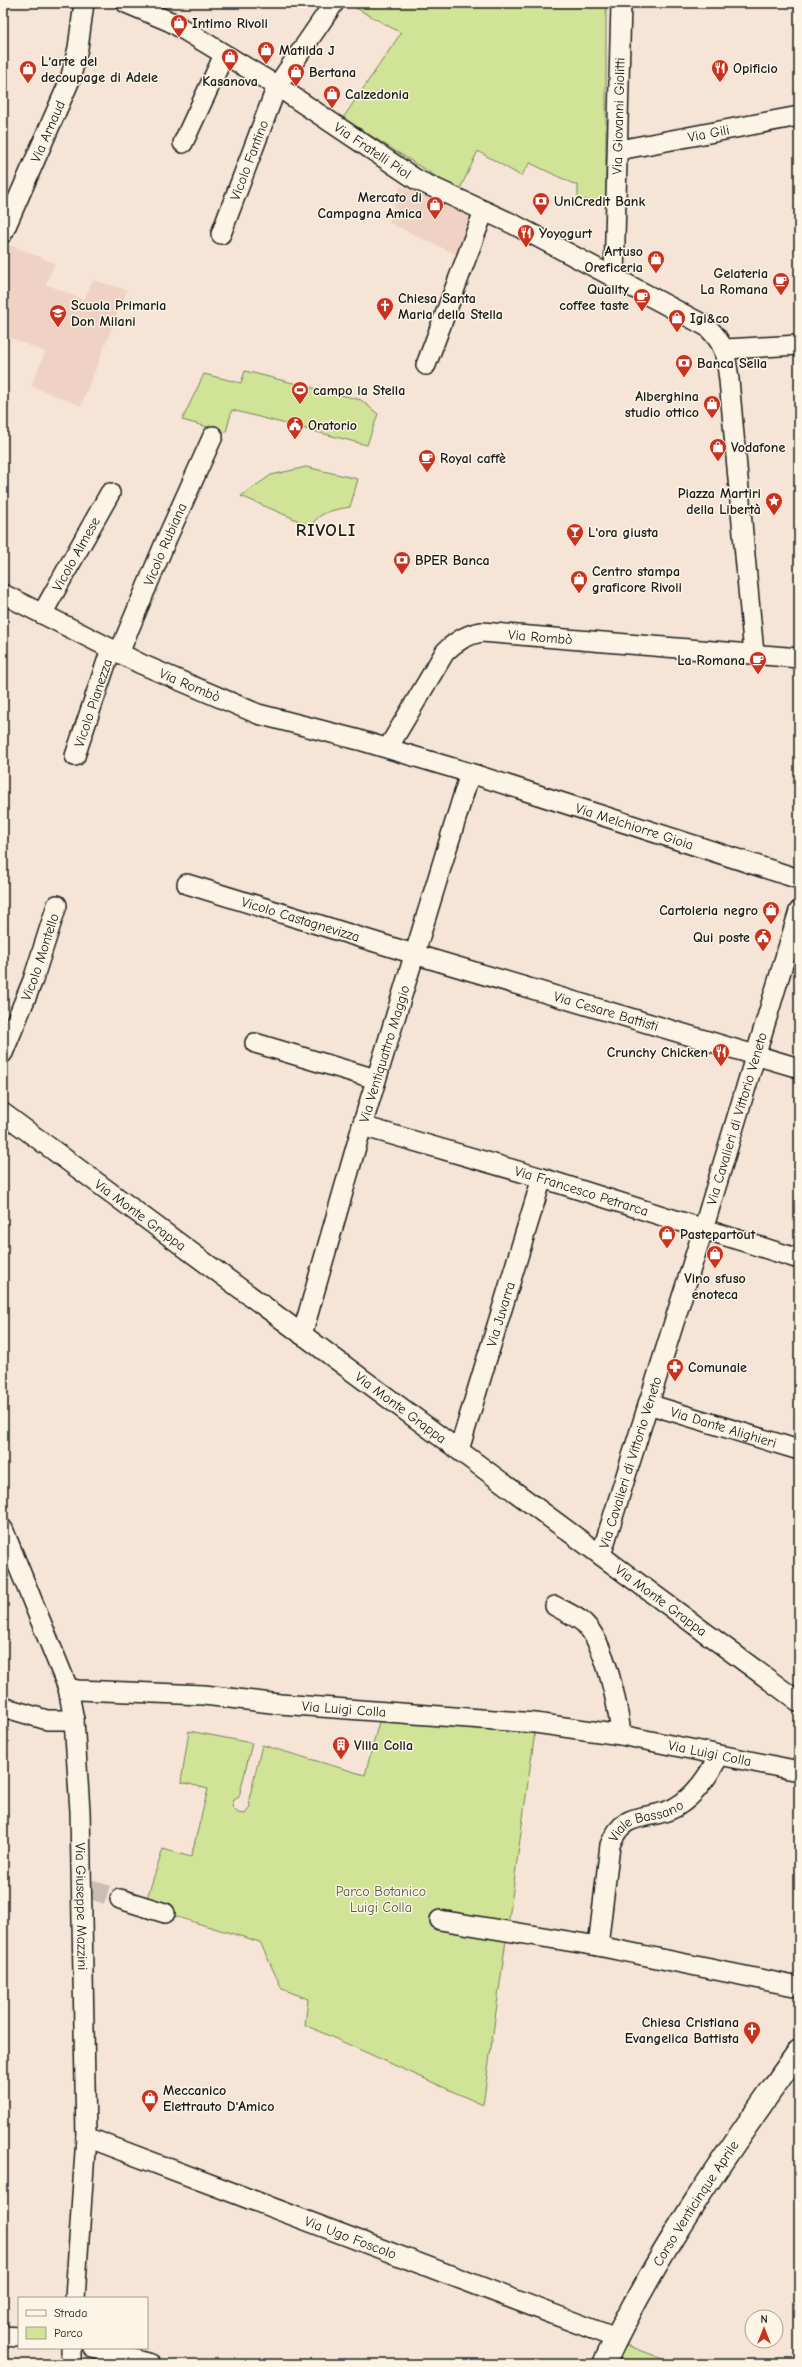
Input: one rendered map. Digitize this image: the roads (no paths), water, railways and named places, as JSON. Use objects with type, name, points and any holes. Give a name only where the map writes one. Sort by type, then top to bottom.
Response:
[{"type":"street","name":"Via Arnaud","points":[[3,233],[70,80],[78,48],[84,3]]},
{"type":"street","name":"Via Fratelli Piol","points":[[126,3],[144,6],[277,86],[417,180],[484,211],[706,326],[717,336],[725,349]]},
{"type":"street","name":"Vicolo Fantino","points":[[220,234],[277,86],[334,3]]},
{"type":"street","name":"Via Giovanni Giolitti","points":[[614,278],[619,150],[621,3]]},
{"type":"street","points":[[183,143],[224,55]]},
{"type":"street","name":"Via Gili","points":[[619,150],[799,116]]},
{"type":"street","points":[[426,366],[484,211]]},
{"type":"street","points":[[799,345],[725,349],[754,654],[799,658]]},
{"type":"street","name":"Vicolo Rubiana","points":[[115,651],[213,436]]},
{"type":"street","name":"Vicolo Almese","points":[[42,614],[110,493]]},
{"type":"street","name":"Via Rombò","points":[[3,594],[115,651],[258,714],[388,748],[470,773]]},
{"type":"street","name":"Via Rombò","points":[[388,748],[445,652],[452,645],[470,634],[482,632],[754,654]]},
{"type":"street","name":"Vicolo Pianezza","points":[[75,756],[115,651]]},
{"type":"street","name":"Via Melchiorre Gioia","points":[[470,773],[799,879]]},
{"type":"street","name":"Via Ventiquattro Maggio","points":[[302,1336],[376,1079],[470,773]]},
{"type":"street","name":"Vicolo Castagnevizza","points":[[187,884],[414,954]]},
{"type":"street","name":"Vicolo Montello","points":[[3,1053],[33,980],[57,905]]},
{"type":"street","name":"Via Cavalieri di Vittorio Veneto","points":[[601,1555],[703,1230],[799,911]]},
{"type":"street","name":"Via Cesare Battisti","points":[[414,954],[799,1068]]},
{"type":"street","points":[[255,1043],[376,1079]]},
{"type":"street","name":"Via Monte Grappa","points":[[3,1113],[302,1336],[758,1670],[799,1702]]},
{"type":"street","name":"Via Francesco Petrarca","points":[[362,1126],[542,1178],[799,1259]]},
{"type":"street","name":"Via Juvarra","points":[[459,1450],[542,1178]]},
{"type":"street","name":"Via Dante Alighieri","points":[[648,1404],[799,1450]]},
{"type":"street","name":"Via Giuseppe Mazzini","points":[[3,1529],[68,1688],[74,1720],[85,1888],[86,2137],[75,2297]]},
{"type":"street","points":[[555,1606],[584,1623],[593,1636],[615,1695],[621,1735]]},
{"type":"street","name":"Via Luigi Colla","points":[[68,1688],[78,1690],[204,1696],[280,1704],[494,1719],[621,1735],[799,1771]]},
{"type":"street","points":[[3,1707],[47,1720],[74,1720]]},
{"type":"street","name":"Viale Bassano","points":[[598,1946],[610,1845],[616,1831],[634,1819],[676,1807],[692,1794],[706,1779],[719,1756]]},
{"type":"street","points":[[120,1899],[165,1913]]},
{"type":"street","points":[[440,1920],[598,1946],[799,1987]]},
{"type":"street","name":"Corso Venticinque Aprile","points":[[604,2364],[616,2338],[666,2249],[715,2171],[799,2051]]},
{"type":"street","name":"Via Ugo Foscolo","points":[[86,2137],[616,2338]]},
{"type":"street","points":[[3,2336],[18,2337]]},
{"type":"street","points":[[71,2349],[71,2364]]},
{"type":"street","points":[[97,2349],[151,2364]]},
{"type":"tunnel","points":[[89,1889],[120,1899]]},
{"type":"place","name":"Intimo Rivoli","points":[[179,38]]},
{"type":"place","name":"Matilda J","points":[[266,65]]},
{"type":"place","name":"Kasanova","points":[[230,72]]},
{"type":"place","name":"Opificio","points":[[720,83]]},
{"type":"place","name":"L'arte del decoupage di Adele","points":[[28,84]]},
{"type":"place","name":"Bertana","points":[[296,87]]},
{"type":"place","name":"Calzedonia","points":[[332,109]]},
{"type":"place","name":"UniCredit Bank","points":[[541,216]]},
{"type":"place","name":"Mercato di Campagna Amica","points":[[435,220]]},
{"type":"place","name":"Yoyogurt","points":[[526,248]]},
{"type":"place","name":"Artuso Oreficeria","points":[[656,274]]},
{"type":"place","name":"Gelateria La Romana","points":[[781,296]]},
{"type":"place","name":"Quality coffee taste","points":[[642,312]]},
{"type":"place","name":"Chiesa Santa Maria della Stella","points":[[385,321]]},
{"type":"place","name":"Scuola Primaria Don Milani","points":[[58,328]]},
{"type":"place","name":"Igi&co","points":[[677,333]]},
{"type":"place","name":"Banca Sella","points":[[684,378]]},
{"type":"place","name":"campo la Stella","points":[[300,405]]},
{"type":"place","name":"Alberghina studio ottico","points":[[712,419]]},
{"type":"place","name":"Oratorio","points":[[295,440]]},
{"type":"place","name":"Vodafone","points":[[718,462]]},
{"type":"place","name":"Royal caffè","points":[[427,473]]},
{"type":"place","name":"Piazza Martiri della Libertà","points":[[774,516]]},
{"type":"place","name":"L'ora giusta","points":[[575,547]]},
{"type":"place","name":"BPER Banca","points":[[402,575]]},
{"type":"place","name":"Centro stampa graficore Rivoli","points":[[579,594]]},
{"type":"place","name":"La Romana","points":[[758,675]]},
{"type":"place","name":"Cartoleria negro","points":[[771,925]]},
{"type":"place","name":"Qui poste","points":[[763,952]]},
{"type":"place","name":"Crunchy Chicken","points":[[721,1067]]},
{"type":"place","name":"Pastepartout","points":[[667,1249]]},
{"type":"place","name":"Vino sfuso enoteca","points":[[715,1269]]},
{"type":"place","name":"Comunale","points":[[675,1382]]},
{"type":"place","name":"Villa Colla","points":[[341,1760]]},
{"type":"place","name":"Chiesa Cristiana Evangelica Battista","points":[[752,2045]]},
{"type":"place","name":"Meccanico Elettrauto D'Amico","points":[[150,2113]]},
{"type":"district","name":"RIVOLI","points":[[326,530]]},
{"type":"park label","name":"Parco Botanico Luigi Colla","points":[[381,1900]]}]
